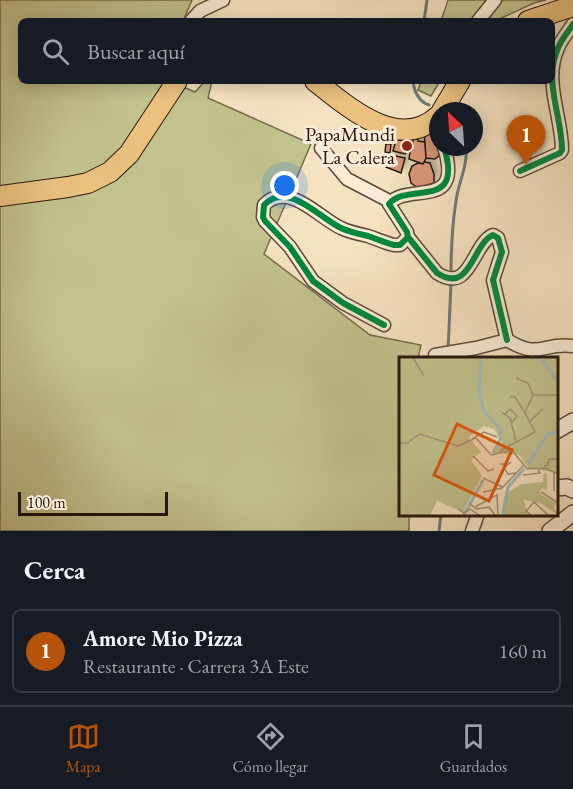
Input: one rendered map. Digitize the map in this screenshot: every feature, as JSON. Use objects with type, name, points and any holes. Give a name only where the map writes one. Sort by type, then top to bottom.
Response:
[{"type":"main road","points":[[537,18],[573,6]]},
{"type":"main road","points":[[0,195],[88,183],[110,172],[129,154],[175,84]]},
{"type":"main road","points":[[319,84],[352,110],[381,124],[394,128],[412,129],[429,123]]},
{"type":"main road","points":[[448,102],[458,84]]},
{"type":"street","points":[[194,18],[200,11],[223,0]]},
{"type":"street","points":[[480,18],[495,0]]},
{"type":"street","points":[[555,56],[573,24]]},
{"type":"street","points":[[520,171],[545,158],[554,157],[562,150],[553,98],[553,84]]},
{"type":"street","points":[[321,148],[347,179],[391,202]]},
{"type":"street","points":[[446,156],[449,169],[443,186],[395,199],[389,204],[390,208],[405,228],[408,237],[437,273],[449,277],[466,273],[484,241],[493,235],[498,238],[502,252],[494,273],[493,289],[507,340]]},
{"type":"street","points":[[384,325],[343,303],[313,281],[290,247],[265,221],[264,205],[281,196],[295,200],[342,229],[394,245],[400,245],[408,237]]},
{"type":"street","points":[[438,355],[507,340],[527,350],[537,350],[559,344],[573,346]]},
{"type":"street","points":[[558,430],[573,421]]},
{"type":"street","points":[[558,488],[567,487],[573,490]]},
{"type":"street","points":[[550,531],[573,513]]},
{"type":"street","points":[[472,531],[477,516]]},
{"type":"green space","points":[[0,0],[192,0],[184,18],[18,18],[18,84],[177,84],[195,92],[202,84],[211,84],[208,98],[311,144],[264,254],[370,335],[421,345],[418,357],[399,357],[399,516],[409,516],[409,531],[0,531]]},
{"type":"green space","points":[[448,0],[546,0],[502,18],[442,18]]},
{"type":"green space","points":[[420,84],[438,84],[431,96],[418,90]]},
{"type":"building","points":[[424,131],[429,131],[429,156],[439,156],[435,159],[426,158]]},
{"type":"building","points":[[413,139],[425,142],[426,158],[423,164],[409,159]]},
{"type":"building","points":[[396,140],[409,140],[409,147],[405,154],[393,151]]},
{"type":"building","points":[[386,144],[391,144],[390,153],[385,152]]},
{"type":"building","points":[[391,155],[405,158],[401,173],[386,167]]},
{"type":"building","points":[[424,162],[430,163],[434,183],[418,188],[411,183],[409,174],[412,166]]},
{"type":"waterway","points":[[424,18],[427,0]]},
{"type":"waterway","points":[[414,84],[418,96],[429,105]]},
{"type":"waterway","points":[[451,276],[457,194],[466,156]]},
{"type":"waterway","points":[[448,351],[451,283]]},
{"type":"waterway","points":[[439,531],[441,516]]},
{"type":"cycle path","points":[[555,57],[573,24]]},
{"type":"cycle path","points":[[520,171],[562,150],[553,84]]},
{"type":"cycle path","points":[[446,156],[447,180],[440,188],[398,198],[389,204],[408,237],[437,273],[448,278],[457,278],[464,273],[486,240],[493,235],[498,238],[502,252],[493,280],[507,340]]},
{"type":"cycle path","points":[[384,325],[343,303],[313,281],[290,247],[265,221],[264,205],[273,198],[293,199],[347,231],[394,245],[400,245],[408,237]]},
{"type":"place","name":"PapaMundi La Calera","points":[[407,146]]},
{"type":"place","name":"Amore Mio Pizza","points":[[526,165]]}]
